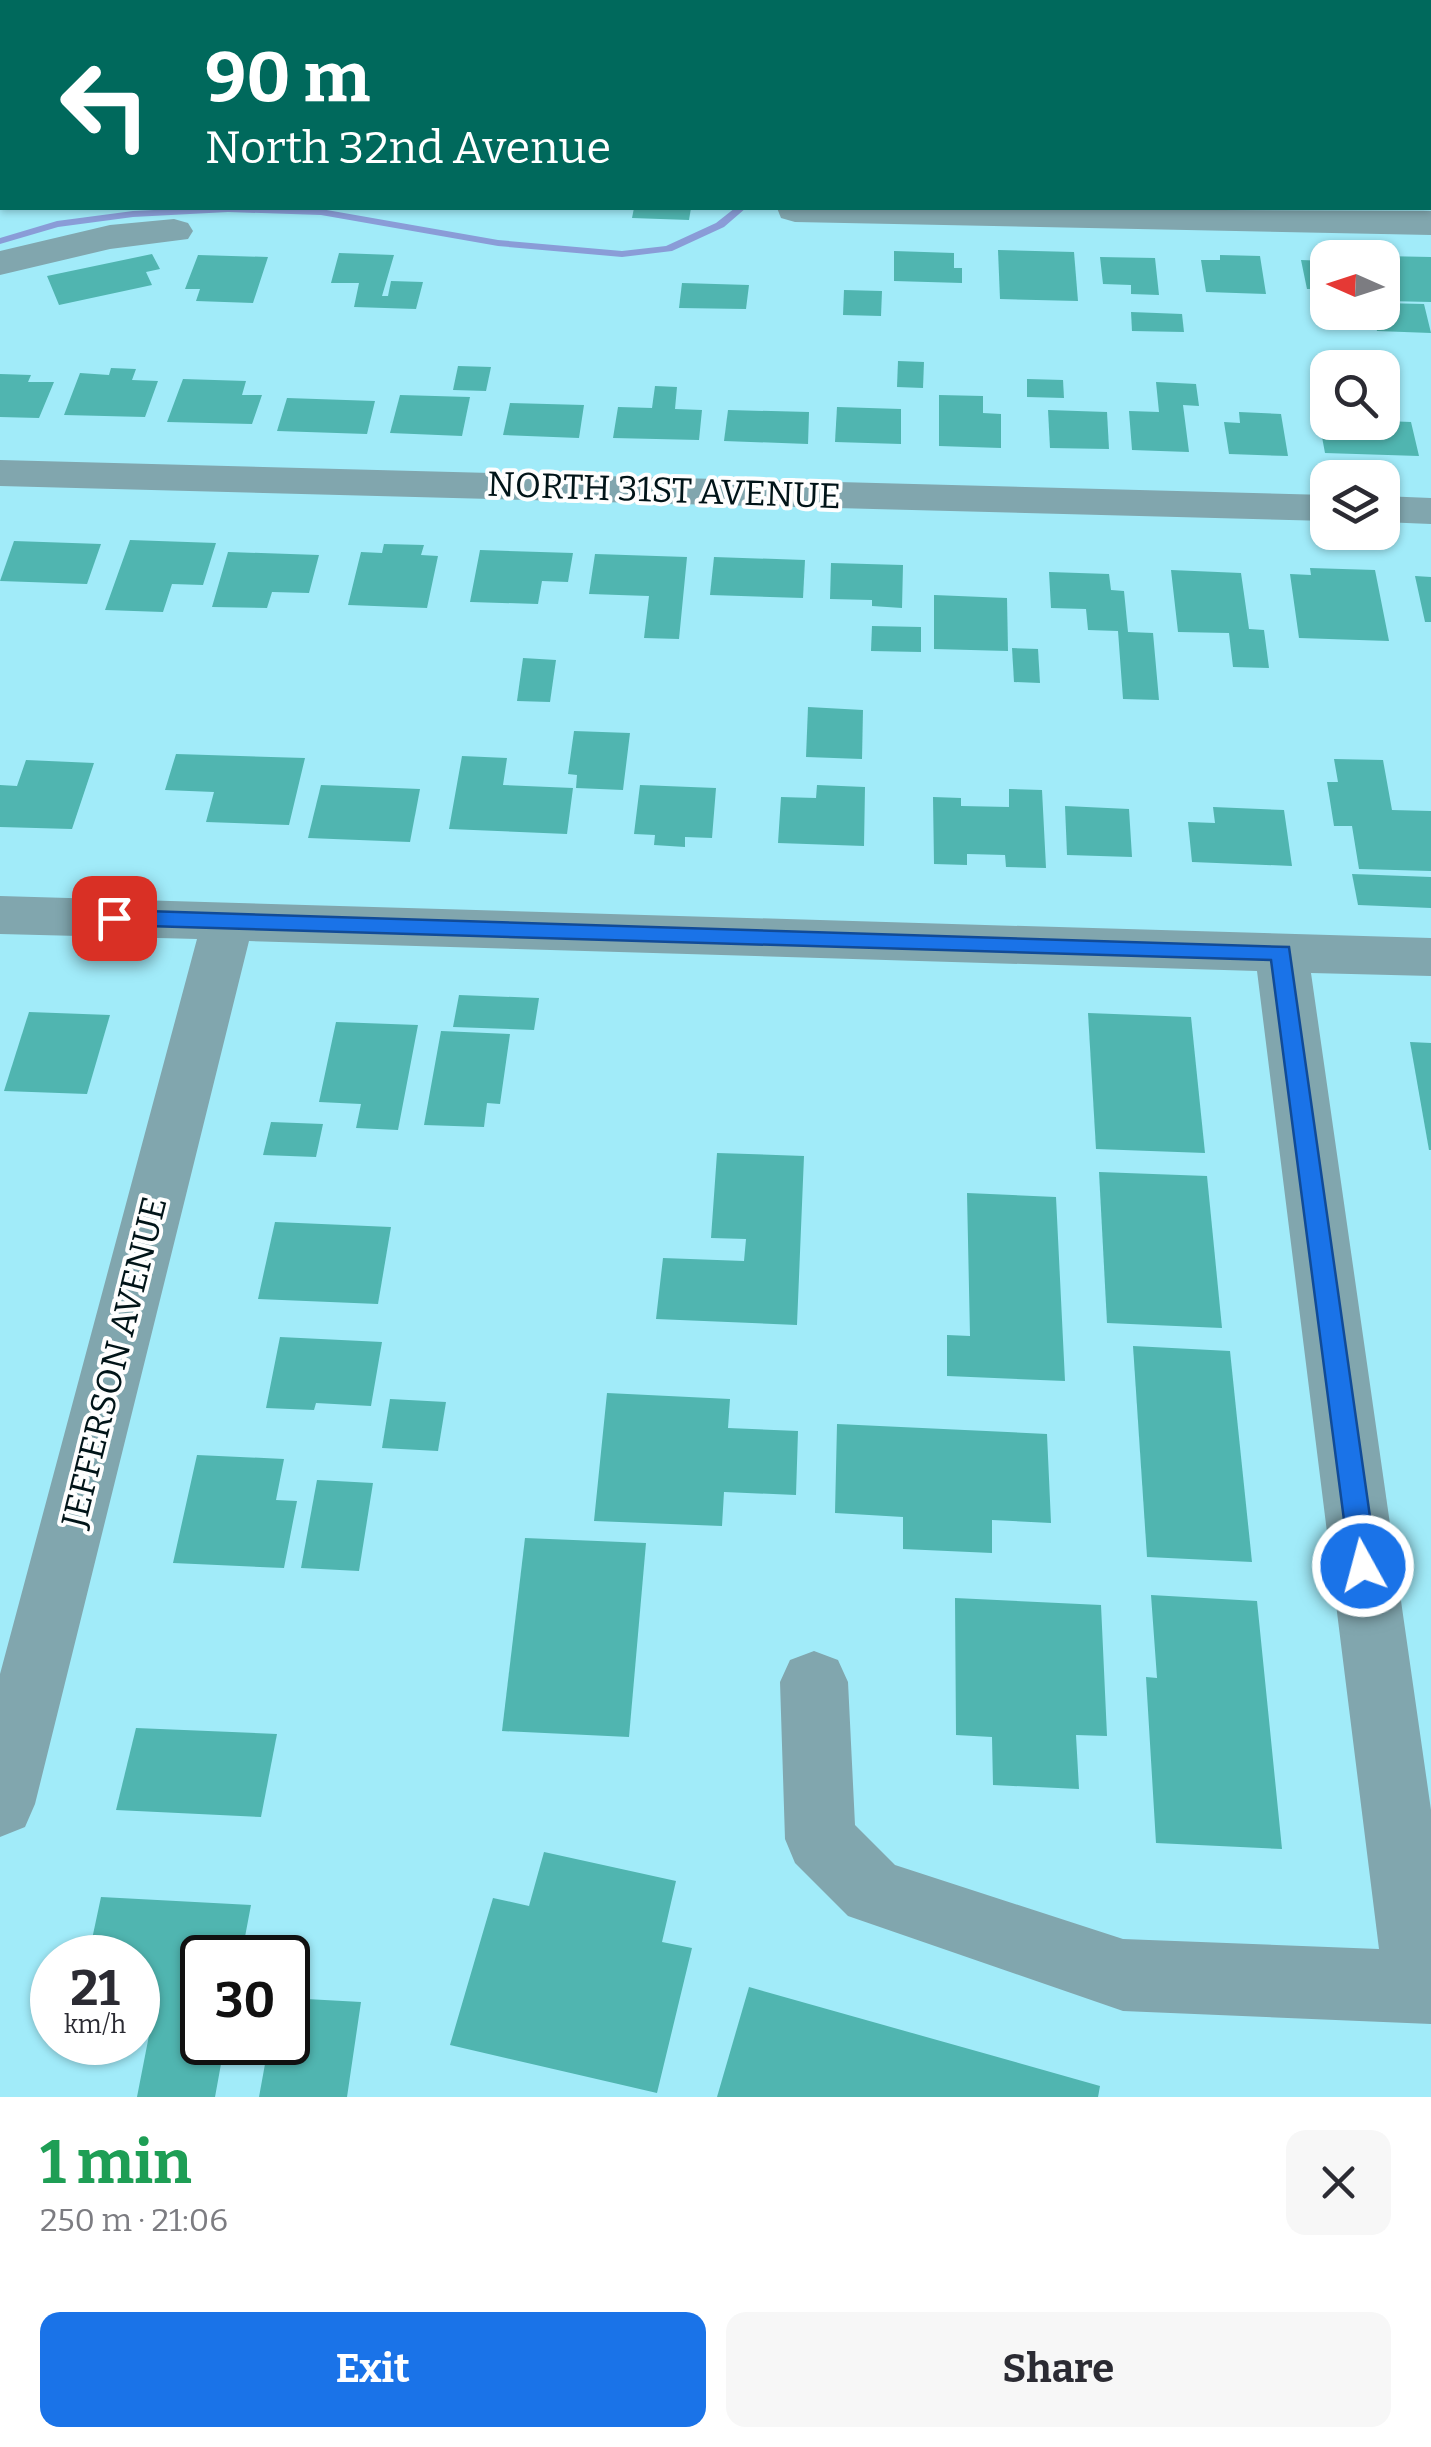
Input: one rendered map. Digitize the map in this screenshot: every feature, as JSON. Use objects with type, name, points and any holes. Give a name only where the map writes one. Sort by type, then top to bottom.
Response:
[{"type":"street","points":[[795,210],[1431,223]]},
{"type":"street","points":[[0,263],[110,237],[174,231]]},
{"type":"street","name":"NORTH 31ST AVENUE","points":[[0,473],[1310,508]]},
{"type":"street","points":[[1400,509],[1431,510]]},
{"type":"street","points":[[0,915],[1431,957]]},
{"type":"street","name":"JEFFERSON AVENUE","points":[[0,1804],[228,920]]},
{"type":"street","points":[[814,1682],[820,1839],[872,1892],[1123,1975],[1426,1988],[1281,952]]},
{"type":"building","points":[[634,210],[691,210],[689,220],[632,218]]},
{"type":"building","points":[[998,250],[1074,252],[1078,301],[1000,299]]},
{"type":"building","points":[[894,251],[954,253],[954,268],[962,268],[962,283],[894,281]]},
{"type":"building","points":[[339,253],[394,255],[382,296],[388,296],[391,281],[423,282],[416,309],[354,307],[359,283],[331,283]]},
{"type":"building","points":[[152,254],[160,269],[146,272],[152,285],[59,305],[47,276]]},
{"type":"building","points":[[198,255],[268,257],[253,303],[196,301],[200,289],[185,289]]},
{"type":"building","points":[[1220,255],[1260,256],[1266,294],[1206,292],[1201,260],[1220,260]]},
{"type":"building","points":[[1400,256],[1431,257],[1431,302],[1400,301]]},
{"type":"building","points":[[1100,257],[1155,258],[1159,295],[1131,294],[1131,285],[1103,284]]},
{"type":"building","points":[[1301,260],[1310,260],[1307,289]]},
{"type":"building","points":[[682,283],[749,285],[746,309],[679,308]]},
{"type":"building","points":[[844,290],[882,291],[881,316],[843,315]]},
{"type":"building","points":[[1400,303],[1424,304],[1431,333],[1377,331],[1400,330]]},
{"type":"building","points":[[1131,312],[1182,314],[1184,332],[1132,331]]},
{"type":"building","points":[[898,361],[924,362],[923,388],[897,387]]},
{"type":"building","points":[[458,366],[491,367],[486,391],[453,390]]},
{"type":"building","points":[[111,368],[136,369],[132,380],[158,381],[145,417],[64,415],[80,373],[109,375]]},
{"type":"building","points":[[0,374],[31,375],[28,382],[54,382],[39,418],[0,417]]},
{"type":"building","points":[[183,379],[246,381],[242,395],[262,395],[252,424],[167,422]]},
{"type":"building","points":[[1027,379],[1063,380],[1064,398],[1027,397]]},
{"type":"building","points":[[1156,382],[1196,384],[1199,406],[1183,405],[1189,452],[1132,450],[1129,411],[1159,412]]},
{"type":"building","points":[[655,386],[677,387],[675,409],[702,410],[699,440],[613,438],[618,407],[652,408]]},
{"type":"building","points":[[400,395],[470,397],[462,436],[390,433]]},
{"type":"building","points":[[939,395],[983,396],[983,413],[1001,414],[1001,448],[939,446]]},
{"type":"building","points":[[287,398],[375,401],[367,434],[277,431]]},
{"type":"building","points":[[510,403],[584,405],[579,438],[503,435]]},
{"type":"building","points":[[837,407],[901,409],[901,444],[835,442]]},
{"type":"building","points":[[728,410],[809,412],[808,444],[724,441]]},
{"type":"building","points":[[1048,410],[1107,412],[1109,449],[1050,448]]},
{"type":"building","points":[[1239,412],[1281,414],[1288,456],[1229,454],[1224,422],[1240,423]]},
{"type":"building","points":[[1400,422],[1411,422],[1419,456],[1325,453],[1323,440],[1400,440]]},
{"type":"building","points":[[130,540],[216,543],[203,585],[172,584],[163,612],[105,610]]},
{"type":"building","points":[[14,541],[101,544],[87,584],[0,581]]},
{"type":"building","points":[[384,544],[424,545],[421,555],[438,556],[427,608],[348,605],[361,552],[382,553]]},
{"type":"building","points":[[480,550],[573,553],[568,582],[542,581],[538,604],[470,602]]},
{"type":"building","points":[[228,552],[319,555],[309,593],[272,592],[267,608],[212,607]]},
{"type":"building","points":[[595,554],[687,557],[679,639],[644,638],[649,596],[589,594]]},
{"type":"building","points":[[714,557],[805,560],[803,598],[710,595]]},
{"type":"building","points":[[831,563],[903,565],[902,608],[872,606],[872,600],[830,599]]},
{"type":"building","points":[[1310,568],[1375,570],[1389,641],[1299,638],[1290,574],[1311,575]]},
{"type":"building","points":[[1171,570],[1241,573],[1249,629],[1264,630],[1269,668],[1233,667],[1229,633],[1178,632]]},
{"type":"building","points":[[1049,572],[1109,574],[1111,590],[1124,591],[1128,632],[1153,633],[1159,700],[1123,699],[1118,631],[1088,630],[1086,609],[1051,608]]},
{"type":"building","points":[[1415,576],[1431,577],[1431,622],[1425,622]]},
{"type":"building","points":[[934,595],[1007,598],[1008,651],[934,649]]},
{"type":"building","points":[[872,626],[921,627],[921,652],[871,651]]},
{"type":"building","points":[[1012,648],[1038,649],[1040,683],[1014,682]]},
{"type":"building","points":[[523,658],[556,660],[550,702],[517,701]]},
{"type":"building","points":[[808,707],[863,710],[862,759],[806,757]]},
{"type":"building","points":[[574,731],[630,733],[623,790],[576,788],[577,775],[568,774]]},
{"type":"building","points":[[176,754],[305,758],[289,825],[206,822],[214,792],[165,790]]},
{"type":"building","points":[[462,756],[507,758],[503,785],[573,788],[567,834],[449,829]]},
{"type":"building","points":[[1334,759],[1383,760],[1392,810],[1431,811],[1431,871],[1359,869],[1352,826],[1334,826],[1327,782],[1338,782]]},
{"type":"building","points":[[26,760],[94,763],[72,829],[0,827],[0,785],[17,786]]},
{"type":"building","points":[[321,785],[420,789],[410,842],[308,838]]},
{"type":"building","points":[[640,785],[716,788],[712,838],[685,837],[685,847],[654,845],[655,835],[634,834]]},
{"type":"building","points":[[817,785],[865,787],[864,846],[778,843],[781,797],[816,798]]},
{"type":"building","points":[[1009,789],[1042,790],[1046,868],[1006,867],[1005,855],[967,854],[967,865],[934,864],[933,797],[961,798],[961,806],[1009,807]]},
{"type":"building","points":[[1065,806],[1129,809],[1132,857],[1067,855]]},
{"type":"building","points":[[1213,807],[1284,810],[1292,866],[1192,862],[1188,822],[1215,823]]},
{"type":"building","points":[[1352,874],[1431,877],[1431,908],[1358,905]]},
{"type":"building","points":[[459,995],[539,998],[534,1030],[453,1027]]},
{"type":"building","points":[[29,1012],[110,1015],[87,1094],[4,1091]]},
{"type":"building","points":[[1088,1013],[1191,1017],[1205,1153],[1096,1149]]},
{"type":"building","points":[[336,1022],[418,1025],[398,1130],[356,1128],[361,1104],[319,1102]]},
{"type":"building","points":[[441,1031],[510,1034],[500,1104],[487,1103],[484,1127],[424,1125]]},
{"type":"building","points":[[1410,1042],[1431,1043],[1431,1150],[1429,1150]]},
{"type":"building","points":[[271,1122],[323,1124],[316,1157],[263,1155]]},
{"type":"building","points":[[717,1153],[804,1156],[797,1325],[656,1319],[663,1258],[744,1261],[746,1239],[711,1238]]},
{"type":"building","points":[[1099,1172],[1207,1176],[1222,1328],[1107,1323]]},
{"type":"building","points":[[967,1193],[1056,1197],[1065,1381],[947,1376],[947,1335],[970,1336]]},
{"type":"building","points":[[275,1222],[391,1227],[378,1304],[258,1299]]},
{"type":"building","points":[[280,1337],[382,1342],[371,1406],[316,1403],[314,1410],[266,1408]]},
{"type":"building","points":[[1133,1346],[1230,1351],[1252,1562],[1147,1557]]},
{"type":"building","points":[[607,1393],[730,1399],[728,1428],[798,1431],[796,1495],[724,1492],[722,1526],[594,1521]]},
{"type":"building","points":[[390,1399],[446,1402],[438,1451],[382,1448]]},
{"type":"building","points":[[837,1424],[1047,1434],[1051,1523],[992,1520],[992,1553],[903,1549],[903,1517],[835,1513]]},
{"type":"building","points":[[197,1455],[284,1459],[276,1500],[297,1501],[284,1568],[173,1563]]},
{"type":"building","points":[[317,1480],[373,1483],[359,1571],[301,1568]]},
{"type":"building","points":[[525,1538],[646,1543],[629,1737],[502,1731]]},
{"type":"building","points":[[1151,1595],[1257,1601],[1282,1849],[1156,1843],[1146,1677],[1157,1678]]},
{"type":"building","points":[[955,1598],[1101,1605],[1107,1736],[1076,1735],[1079,1789],[993,1785],[992,1737],[956,1735]]},
{"type":"building","points":[[136,1728],[277,1734],[261,1817],[116,1810]]},
{"type":"building","points":[[544,1852],[676,1881],[662,1942],[692,1948],[657,2093],[450,2045],[493,1898],[529,1906]]},
{"type":"building","points":[[101,1897],[251,1905],[245,1935],[180,1935],[180,2065],[221,2065],[215,2097],[137,2097],[143,2065],[160,2065],[160,1935],[93,1935]]},
{"type":"building","points":[[749,1987],[1100,2086],[1098,2097],[717,2097]]},
{"type":"building","points":[[310,1999],[361,2002],[347,2097],[259,2097],[265,2065],[310,2065]]},
{"type":"waterway","points":[[0,241],[57,224],[209,210]]},
{"type":"waterway","points":[[259,210],[321,212],[498,243],[622,254],[668,249],[720,225],[739,210]]},
{"type":"route","points":[[114,918],[1281,952],[1363,1566]]}]
